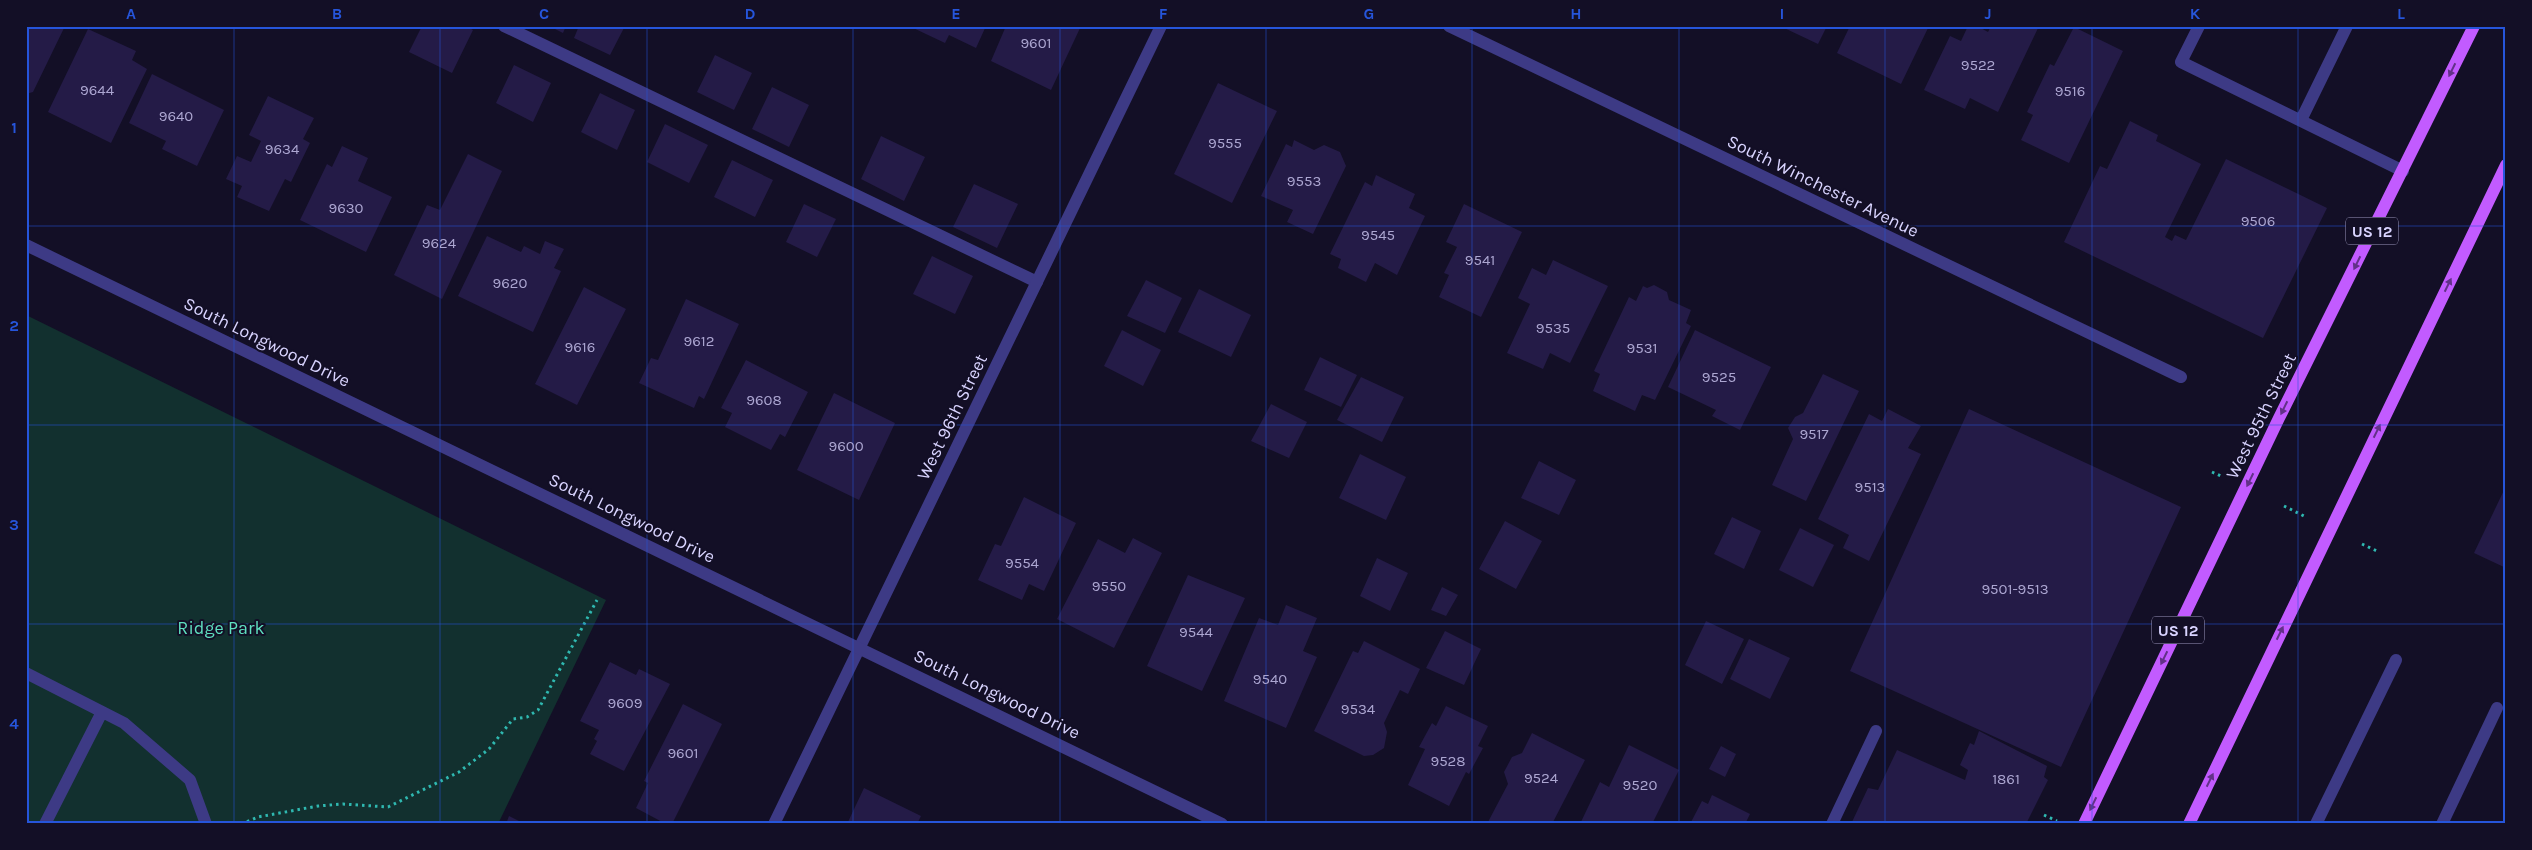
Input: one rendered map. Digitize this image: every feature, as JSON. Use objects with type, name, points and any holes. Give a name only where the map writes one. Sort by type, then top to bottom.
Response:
[{"type":"main road","name":"West 95th Street","points":[[2084,824],[2279,418],[2474,26]]},
{"type":"main road","points":[[2189,824],[2503,179],[2506,165]]},
{"type":"street","points":[[504,26],[1037,282]]},
{"type":"street","name":"West 96th Street","points":[[774,824],[1161,26]]},
{"type":"street","name":"South Winchester Avenue","points":[[1449,26],[2181,377]]},
{"type":"street","points":[[2199,26],[2181,62],[2402,170]]},
{"type":"street","points":[[2301,120],[2347,26]]},
{"type":"street","name":"South Longwood Drive","points":[[26,245],[859,646],[1222,824]]},
{"type":"street","points":[[2316,824],[2396,660]]},
{"type":"street","points":[[26,672],[124,723],[190,780],[206,824]]},
{"type":"street","points":[[2442,824],[2497,708]]},
{"type":"street","points":[[45,824],[102,712]]},
{"type":"street","points":[[1832,824],[1876,731]]},
{"type":"path","points":[[2284,506],[2306,517]]},
{"type":"path","points":[[2362,544],[2377,551]]},
{"type":"path","points":[[241,824],[258,817],[318,806],[343,804],[388,807],[459,772],[489,749],[513,719],[527,717],[538,710],[597,600]]},
{"type":"path","points":[[2044,815],[2061,823]]},
{"type":"green space","name":"Ridge Park","points":[[26,315],[606,600],[498,824],[26,824]]},
{"type":"building","points":[[26,26],[65,26],[33,92],[26,94]]},
{"type":"building","points":[[422,26],[466,26],[473,30],[452,73],[409,52]]},
{"type":"building","points":[[549,26],[566,26],[563,33]]},
{"type":"building","points":[[579,26],[625,26],[610,55],[574,38]]},
{"type":"building","points":[[909,26],[986,26],[976,48],[949,35],[945,43]]},
{"type":"building","points":[[1006,26],[1081,26],[1051,90],[991,61]]},
{"type":"building","points":[[1780,26],[1827,26],[1818,44]]},
{"type":"building","points":[[1850,26],[1929,26],[1901,84],[1837,53]]},
{"type":"building","points":[[1968,26],[1977,26],[1988,32],[1991,26],[2039,26],[1998,112],[1970,98],[1965,109],[1924,90],[1950,36],[1961,41]]},
{"type":"building","points":[[2074,27],[2123,51],[2069,163],[2021,140],[2033,115],[2027,112],[2050,64],[2054,66]]},
{"type":"building","points":[[88,29],[136,51],[132,60],[147,69],[111,143],[48,112]]},
{"type":"building","points":[[715,55],[752,73],[734,110],[697,92]]},
{"type":"building","points":[[514,65],[551,83],[533,122],[496,103]]},
{"type":"building","points":[[152,74],[224,110],[197,166],[162,149],[166,141],[129,123]]},
{"type":"building","points":[[1218,83],[1277,111],[1232,203],[1174,174]]},
{"type":"building","points":[[772,87],[809,105],[789,147],[752,129]]},
{"type":"building","points":[[600,93],[635,110],[617,150],[581,132]]},
{"type":"building","points":[[268,96],[314,118],[303,139],[310,143],[291,182],[285,179],[269,211],[237,197],[242,186],[226,179],[237,156],[251,162],[261,141],[249,135]]},
{"type":"building","points":[[2130,121],[2158,135],[2156,141],[2201,164],[2165,237],[2172,241],[2175,235],[2186,240],[2226,159],[2327,208],[2263,338],[2064,242],[2100,166],[2107,169]]},
{"type":"building","points":[[665,124],[708,145],[689,183],[647,162]]},
{"type":"building","points":[[881,136],[925,157],[904,201],[861,179]]},
{"type":"building","points":[[1294,140],[1314,150],[1324,145],[1340,152],[1346,166],[1313,234],[1287,222],[1293,210],[1261,196],[1286,144],[1292,147]]},
{"type":"building","points":[[342,146],[368,158],[358,181],[392,197],[366,252],[300,220],[327,164],[332,167]]},
{"type":"building","points":[[468,154],[502,171],[442,299],[394,275],[427,205],[440,210]]},
{"type":"building","points":[[732,160],[773,180],[755,217],[714,197]]},
{"type":"building","points":[[1376,175],[1415,194],[1409,208],[1425,216],[1397,275],[1375,263],[1366,282],[1338,268],[1341,259],[1330,254],[1365,182],[1372,186]]},
{"type":"building","points":[[974,184],[1018,204],[997,248],[953,227]]},
{"type":"building","points":[[804,204],[836,219],[817,257],[786,242]]},
{"type":"building","points":[[1464,204],[1522,232],[1481,317],[1439,297],[1449,275],[1444,273],[1457,247],[1446,242]]},
{"type":"building","points":[[487,236],[521,252],[524,246],[540,254],[545,241],[564,249],[554,268],[561,271],[533,332],[458,296]]},
{"type":"building","points":[[932,256],[973,276],[955,314],[913,294]]},
{"type":"building","points":[[1553,260],[1608,286],[1570,363],[1550,353],[1543,369],[1507,353],[1530,304],[1518,298],[1532,268],[1546,275]]},
{"type":"building","points":[[1146,280],[1182,298],[1165,333],[1127,316]]},
{"type":"building","points":[[1654,285],[1667,292],[1669,300],[1691,310],[1686,323],[1691,326],[1655,400],[1642,395],[1635,411],[1593,391],[1600,374],[1594,371],[1629,297],[1636,301],[1643,286],[1647,288]]},
{"type":"building","points":[[584,287],[626,309],[577,405],[535,384]]},
{"type":"building","points":[[1199,289],[1251,315],[1231,357],[1178,332]]},
{"type":"building","points":[[686,299],[739,324],[704,399],[699,396],[694,408],[639,383],[651,358],[658,360]]},
{"type":"building","points":[[1122,330],[1161,350],[1143,386],[1104,366]]},
{"type":"building","points":[[1695,330],[1771,367],[1740,430],[1712,416],[1716,410],[1668,387]]},
{"type":"building","points":[[1320,357],[1357,375],[1341,407],[1304,390]]},
{"type":"building","points":[[746,360],[808,392],[785,437],[780,434],[771,450],[725,427],[732,413],[721,408]]},
{"type":"building","points":[[1823,374],[1859,391],[1806,501],[1772,485],[1793,439],[1788,428],[1795,417],[1803,413]]},
{"type":"building","points":[[1361,377],[1404,397],[1382,442],[1337,420]]},
{"type":"building","points":[[834,393],[895,423],[859,500],[797,470]]},
{"type":"building","points":[[1271,404],[1307,422],[1289,458],[1251,441]]},
{"type":"building","points":[[1888,409],[1921,426],[1908,448],[1921,454],[1869,561],[1843,548],[1849,535],[1818,519],[1869,414],[1882,421]]},
{"type":"building","points":[[1969,409],[2181,507],[2061,767],[1850,671]]},
{"type":"building","points":[[1360,454],[1406,477],[1386,520],[1339,498]]},
{"type":"building","points":[[1539,461],[1576,480],[1559,515],[1521,498]]},
{"type":"building","points":[[2506,486],[2506,568],[2474,553]]},
{"type":"building","points":[[1024,497],[1076,523],[1044,591],[1029,584],[1022,600],[978,580],[995,544],[1001,546]]},
{"type":"building","points":[[1732,517],[1761,531],[1744,569],[1714,554]]},
{"type":"building","points":[[1505,521],[1542,541],[1516,589],[1479,569]]},
{"type":"building","points":[[1800,528],[1834,545],[1813,587],[1779,570]]},
{"type":"building","points":[[1133,538],[1162,553],[1114,648],[1057,619],[1098,539],[1125,553]]},
{"type":"building","points":[[1377,558],[1408,573],[1390,611],[1360,596]]},
{"type":"building","points":[[1188,575],[1245,598],[1202,691],[1147,666]]},
{"type":"building","points":[[1442,587],[1458,595],[1446,616],[1431,610]]},
{"type":"building","points":[[1286,605],[1317,618],[1303,651],[1317,657],[1286,728],[1224,701],[1259,618],[1278,625]]},
{"type":"building","points":[[1706,621],[1744,639],[1722,684],[1685,665]]},
{"type":"building","points":[[1445,631],[1481,649],[1464,685],[1426,668]]},
{"type":"building","points":[[1749,639],[1790,658],[1770,699],[1730,679]]},
{"type":"building","points":[[1364,641],[1420,669],[1408,694],[1400,690],[1384,723],[1387,732],[1384,748],[1373,755],[1364,756],[1314,731],[1353,651],[1358,653]]},
{"type":"building","points":[[610,662],[636,675],[639,669],[670,684],[624,771],[590,754],[597,741],[594,739],[599,730],[580,721]]},
{"type":"building","points":[[683,704],[722,724],[672,824],[666,824],[636,808],[648,783],[644,781]]},
{"type":"building","points":[[1446,706],[1488,726],[1478,746],[1483,748],[1469,774],[1466,772],[1449,806],[1408,785],[1425,749],[1419,747],[1432,723],[1436,726]]},
{"type":"building","points":[[1979,731],[2047,766],[2044,777],[2048,780],[2026,824],[1851,824],[1868,788],[1878,790],[1897,750],[1965,780],[1968,770],[1960,765],[1970,743],[1974,745]]},
{"type":"building","points":[[1532,733],[1585,760],[1552,824],[1493,824],[1488,822],[1508,784],[1504,772],[1512,757],[1522,753]]},
{"type":"building","points":[[1629,745],[1679,770],[1652,824],[1580,824],[1600,782],[1609,787]]},
{"type":"building","points":[[1721,746],[1736,754],[1725,777],[1709,769]]},
{"type":"building","points":[[864,788],[921,816],[917,824],[847,824]]},
{"type":"building","points":[[1712,795],[1750,814],[1745,824],[1690,824],[1702,801],[1708,804]]},
{"type":"building","points":[[509,816],[525,824],[506,824]]}]
